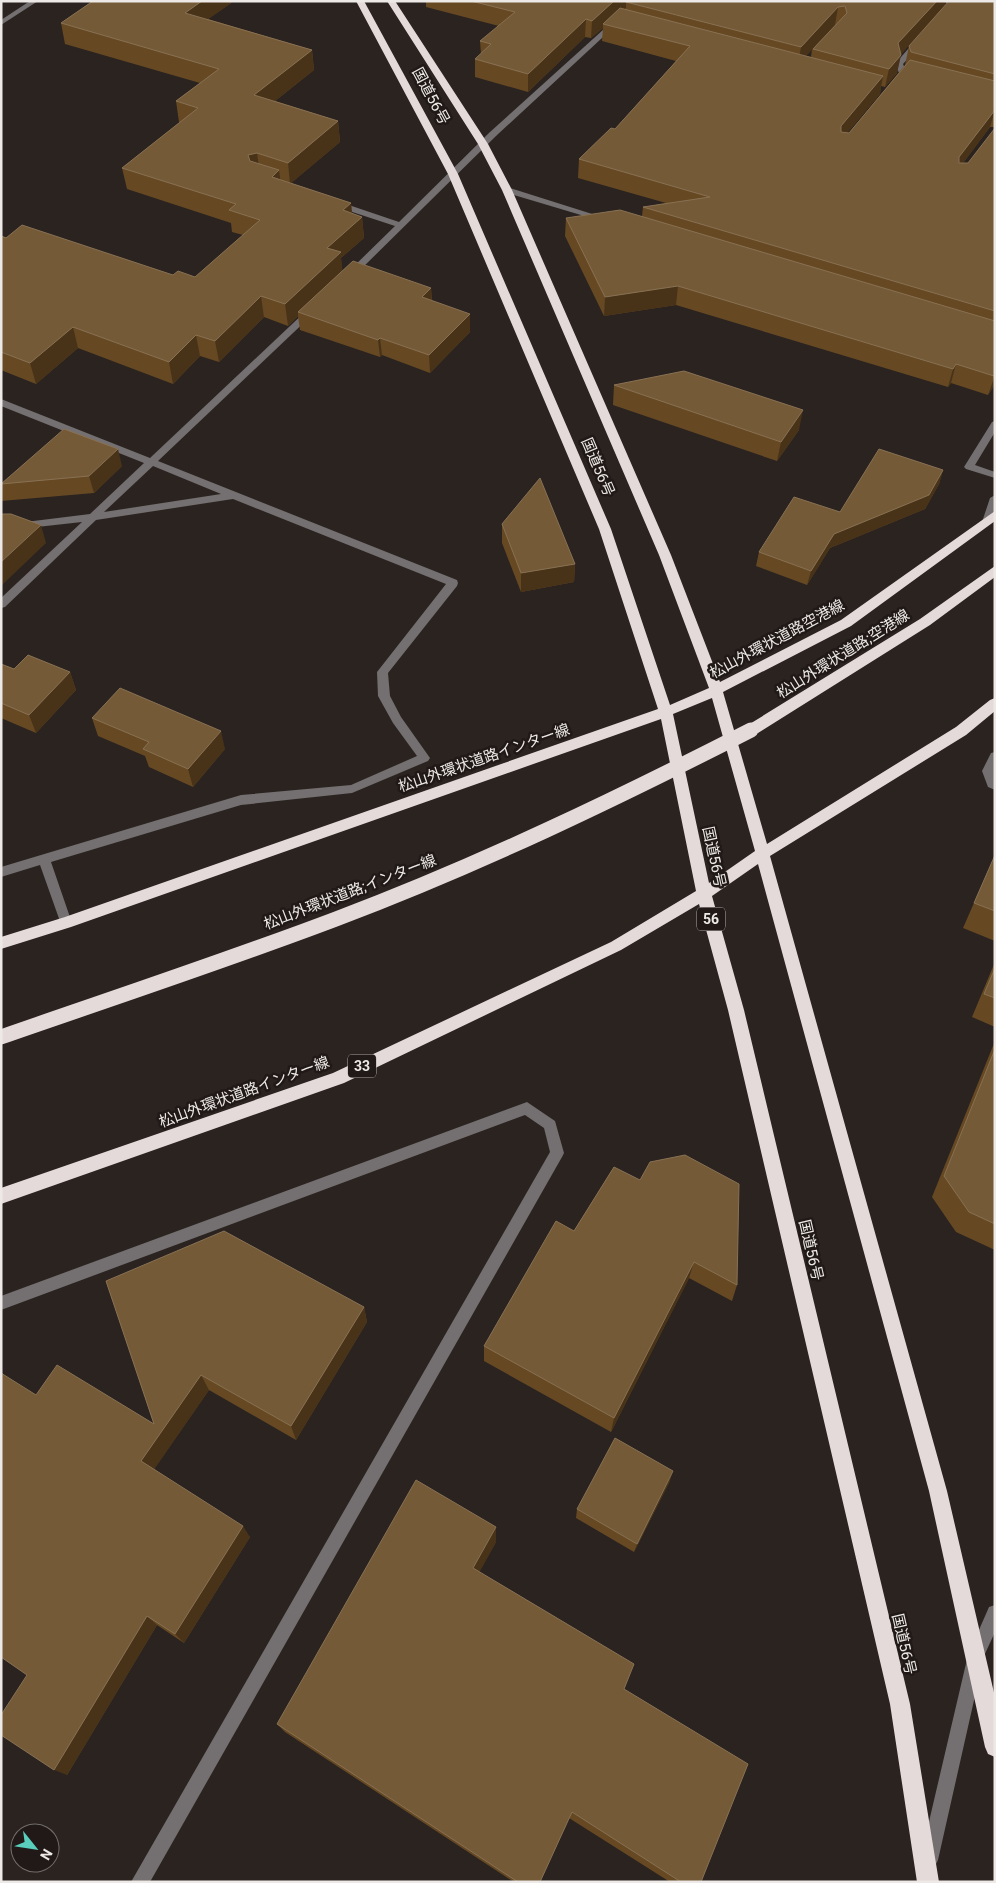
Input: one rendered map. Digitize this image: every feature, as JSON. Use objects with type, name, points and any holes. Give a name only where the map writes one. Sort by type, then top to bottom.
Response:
[{"type":"highway","name":"国道56号","points":[[360,1],[453,174],[606,529],[666,712],[704,894],[736,1010],[900,1704],[926,1878]]},
{"type":"highway","name":"国道56号","points":[[391,1],[483,144],[507,190],[665,556],[716,690],[938,1491],[995,1747]]},
{"type":"highway","name":"松山外環状道路空港線","points":[[666,712],[716,690],[846,623],[991,518]]},
{"type":"highway","name":"松山外環状道路;空港線","points":[[702,756],[753,729],[892,643],[925,622],[995,570]]},
{"type":"highway","name":"56","points":[[704,894],[762,854],[961,731],[995,703]]},
{"type":"highway","name":"松山外環状道路インター線","points":[[1,943],[66,923],[666,712]]},
{"type":"highway","name":"松山外環状道路;インター線","points":[[1,1037],[336,919],[495,854],[702,756]]},
{"type":"highway","name":"松山外環状道路インター線","points":[[1,1196],[338,1078],[616,946],[704,894]]},
{"type":"street","points":[[1,23],[35,1]]},
{"type":"street","points":[[346,279],[483,144],[621,23],[640,1]]},
{"type":"street","points":[[942,1],[952,4],[968,4],[995,14]]},
{"type":"street","points":[[946,10],[952,4]]},
{"type":"street","points":[[913,75],[901,76],[899,64],[923,37]]},
{"type":"street","points":[[507,190],[609,221]]},
{"type":"street","points":[[328,201],[401,225]]},
{"type":"street","points":[[1,604],[317,306]]},
{"type":"street","points":[[1,402],[453,583],[382,672],[384,696],[397,720],[424,758],[352,789],[241,800],[1,872]]},
{"type":"street","points":[[995,424],[969,467],[995,475]]},
{"type":"street","points":[[1,528],[94,517],[237,495]]},
{"type":"street","points":[[991,518],[995,498]]},
{"type":"street","points":[[995,756],[988,771],[992,784],[995,786]]},
{"type":"street","points":[[44,860],[66,923]]},
{"type":"street","points":[[1,1303],[527,1108],[550,1125],[557,1153],[140,1882]]},
{"type":"street","points":[[926,1878],[976,1655],[995,1613]]},
{"type":"building","points":[[93,1],[202,1],[185,13],[312,50],[254,95],[338,121],[288,163],[257,153],[248,155],[250,161],[279,170],[272,177],[351,203],[343,210],[362,217],[327,248],[341,252],[285,304],[261,296],[215,341],[196,335],[169,362],[73,327],[30,363],[1,352],[1,236],[6,238],[22,225],[173,275],[178,271],[195,277],[260,220],[229,210],[236,204],[122,168],[198,108],[176,101],[219,69],[61,23]]},
{"type":"building","points":[[471,1],[614,1],[592,21],[586,19],[528,74],[475,59],[491,44],[480,41],[515,12]]},
{"type":"building","points":[[627,1],[937,1],[898,43],[901,55],[889,69],[813,49],[847,13],[845,6],[838,7],[801,47]]},
{"type":"building","points":[[949,1],[995,1],[995,74],[911,52],[909,46]]},
{"type":"building","points":[[620,8],[883,76],[841,126],[841,132],[849,133],[910,60],[995,81],[995,110],[959,157],[959,163],[968,163],[995,128],[995,311],[643,207],[710,197],[579,159],[611,128],[615,129],[690,46],[603,24]]},
{"type":"building","points":[[620,210],[995,321],[995,375],[956,364],[953,369],[678,286],[605,297],[566,218]]},
{"type":"building","points":[[353,261],[431,288],[422,297],[470,314],[429,355],[380,338],[378,340],[298,312]]},
{"type":"building","points":[[684,371],[803,410],[781,442],[614,385]]},
{"type":"building","points":[[64,429],[118,449],[89,476],[1,484]]},
{"type":"building","points":[[879,449],[943,470],[929,495],[834,534],[811,571],[759,552],[794,497],[840,512]]},
{"type":"building","points":[[540,478],[575,564],[521,573],[502,524]]},
{"type":"building","points":[[1,514],[11,514],[41,525],[1,562]]},
{"type":"building","points":[[28,655],[70,672],[29,715],[1,703],[1,664],[14,669]]},
{"type":"building","points":[[120,688],[221,731],[188,769],[143,749],[149,742],[92,718]]},
{"type":"building","points":[[995,855],[995,911],[974,903]]},
{"type":"building","points":[[995,968],[995,998],[984,994]]},
{"type":"building","points":[[995,1049],[995,1224],[969,1212],[944,1176]]},
{"type":"building","points":[[685,1155],[739,1184],[737,1285],[694,1262],[614,1418],[484,1346],[556,1221],[574,1231],[614,1167],[640,1180],[650,1162]]},
{"type":"building","points":[[224,1231],[364,1307],[291,1426],[201,1375],[141,1461],[243,1526],[175,1634],[147,1616],[54,1770],[1,1735],[1,1715],[27,1675],[1,1657],[1,1373],[36,1395],[57,1365],[154,1424],[106,1281]]},
{"type":"building","points":[[615,1438],[673,1471],[637,1544],[577,1509]]},
{"type":"building","points":[[416,1480],[496,1527],[473,1568],[634,1664],[624,1689],[748,1764],[701,1882],[681,1882],[572,1812],[540,1882],[518,1882],[277,1724]]}]
